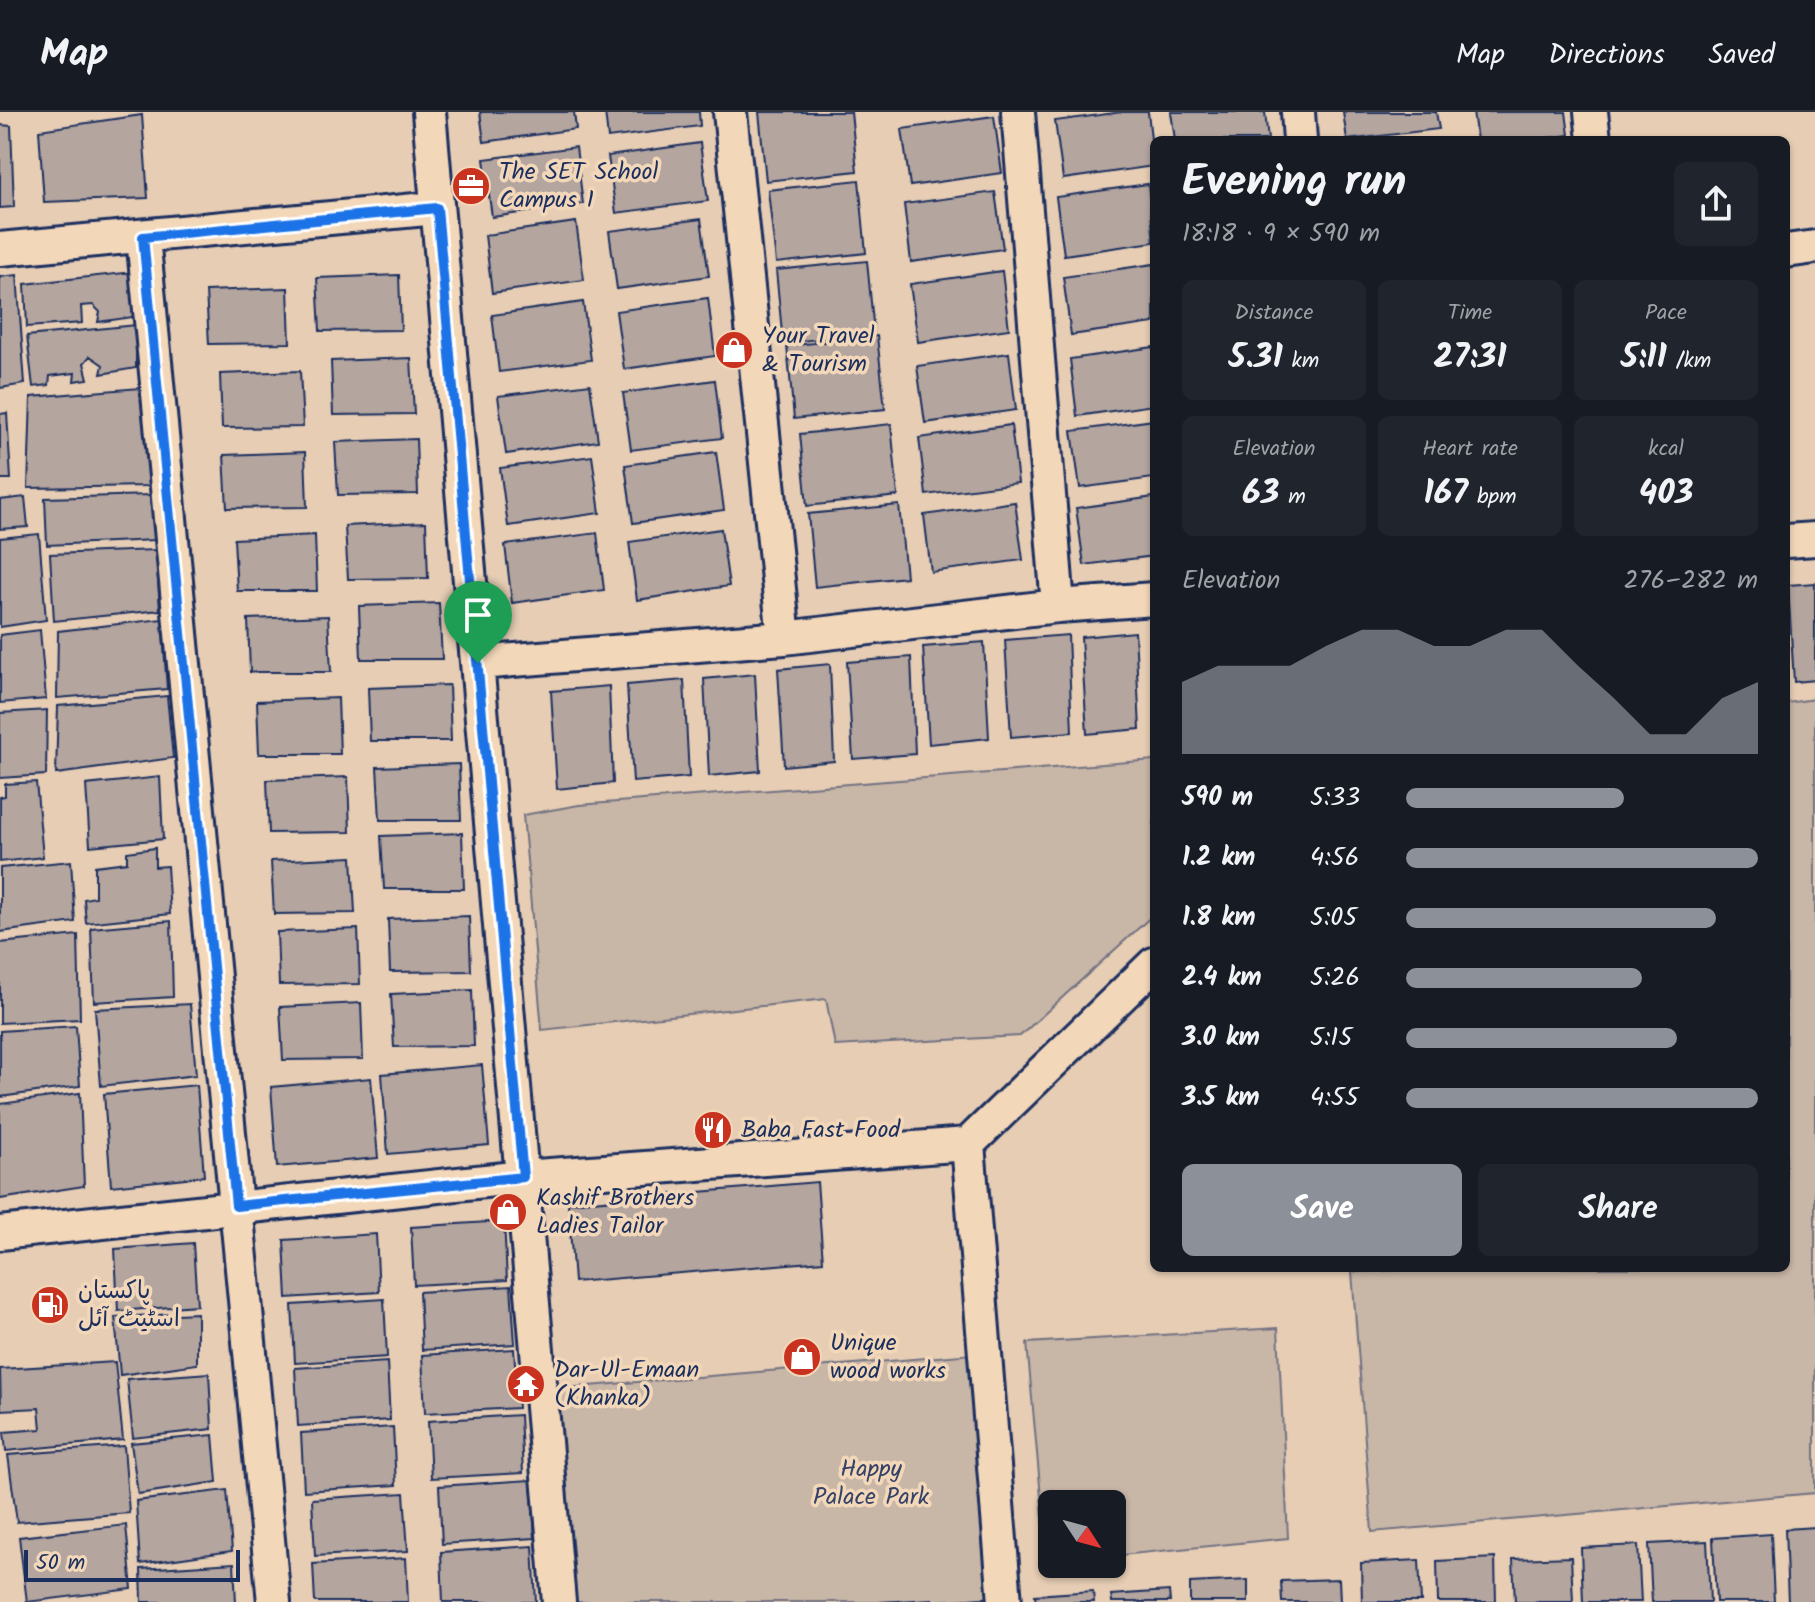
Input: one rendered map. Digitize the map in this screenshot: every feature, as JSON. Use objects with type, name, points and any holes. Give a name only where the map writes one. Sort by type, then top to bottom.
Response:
[{"type":"street","points":[[429,112],[559,1602]]},
{"type":"street","points":[[730,112],[784,638]]},
{"type":"street","points":[[1018,112],[1058,606]]},
{"type":"street","points":[[1298,112],[1300,136]]},
{"type":"street","points":[[1591,112],[1594,136]]},
{"type":"street","points":[[0,249],[437,208]]},
{"type":"street","points":[[143,237],[274,1602]]},
{"type":"street","points":[[1790,250],[1815,247]]},
{"type":"street","points":[[1790,541],[1815,539]]},
{"type":"street","points":[[478,663],[784,638],[1058,606],[1150,599]]},
{"type":"street","points":[[0,1233],[523,1177],[968,1144],[1150,968]]},
{"type":"street","points":[[968,1144],[1005,1602]]},
{"type":"green space","points":[[1815,699],[1815,1493],[1372,1532],[1352,1272],[1790,1272],[1790,702]]},
{"type":"green space","points":[[1150,760],[1150,918],[1020,1036],[835,1046],[826,999],[542,1030],[523,815],[579,805]]},
{"type":"green space","points":[[1278,1328],[1288,1538],[1126,1555],[1126,1490],[1040,1490],[1027,1343]]},
{"type":"green space","name":"Happy Palace Park","points":[[985,1353],[998,1597],[923,1602],[559,1602],[541,1390]]},
{"type":"building","points":[[480,112],[574,112],[576,129],[484,142]]},
{"type":"building","points":[[605,112],[699,112],[700,126],[608,138]]},
{"type":"building","points":[[759,112],[851,112],[857,171],[766,181]]},
{"type":"building","points":[[1122,112],[1148,112],[1150,167],[1063,179],[1055,121]]},
{"type":"building","points":[[1171,112],[1265,112],[1268,136],[1174,136]]},
{"type":"building","points":[[1343,112],[1436,112],[1439,129],[1380,136],[1346,136]]},
{"type":"building","points":[[1473,112],[1566,112],[1569,135],[1476,136]]},
{"type":"building","points":[[142,115],[148,198],[44,202],[39,130]]},
{"type":"building","points":[[994,116],[1002,173],[910,186],[902,129]]},
{"type":"building","points":[[0,125],[11,126],[14,207],[0,208]]},
{"type":"building","points":[[700,143],[708,201],[616,213],[608,156]]},
{"type":"building","points":[[576,147],[583,204],[492,217],[484,159]]},
{"type":"building","points":[[859,180],[866,253],[776,263],[768,190]]},
{"type":"building","points":[[1148,184],[1150,243],[1064,255],[1056,197]]},
{"type":"building","points":[[995,192],[1003,249],[911,262],[904,204]]},
{"type":"building","points":[[701,219],[709,276],[617,289],[609,231]]},
{"type":"building","points":[[576,222],[584,280],[492,293],[485,235]]},
{"type":"building","points":[[867,261],[874,333],[783,343],[776,270]]},
{"type":"building","points":[[1150,265],[1150,324],[1071,335],[1063,277]]},
{"type":"building","points":[[1002,271],[1009,329],[918,342],[910,284]]},
{"type":"building","points":[[133,272],[133,317],[98,322],[100,312],[93,305],[81,306],[82,323],[27,327],[25,284]]},
{"type":"building","points":[[17,275],[25,384],[0,388],[0,277]]},
{"type":"building","points":[[399,275],[401,330],[320,331],[317,278]]},
{"type":"building","points":[[288,288],[290,343],[209,344],[206,291]]},
{"type":"building","points":[[708,298],[715,356],[624,369],[616,311]]},
{"type":"building","points":[[583,302],[591,360],[499,372],[492,315]]},
{"type":"building","points":[[136,325],[136,368],[101,374],[103,365],[90,356],[84,363],[88,379],[74,381],[75,373],[50,376],[49,385],[33,387],[27,336]]},
{"type":"building","points":[[877,336],[885,409],[794,419],[787,346]]},
{"type":"building","points":[[1150,348],[1150,406],[1077,416],[1070,359]]},
{"type":"building","points":[[1009,353],[1016,410],[925,423],[917,366]]},
{"type":"building","points":[[411,358],[414,414],[333,415],[331,361]]},
{"type":"building","points":[[300,371],[303,427],[222,428],[220,374]]},
{"type":"building","points":[[715,380],[722,438],[631,450],[623,393]]},
{"type":"building","points":[[590,384],[598,441],[506,454],[498,396]]},
{"type":"building","points":[[140,388],[150,486],[28,488],[31,397]]},
{"type":"building","points":[[7,413],[11,479],[0,479],[0,414]]},
{"type":"building","points":[[1150,421],[1150,479],[1080,488],[1072,431]]},
{"type":"building","points":[[891,424],[898,496],[807,506],[800,434]]},
{"type":"building","points":[[1011,425],[1018,483],[926,495],[919,438]]},
{"type":"building","points":[[416,439],[418,494],[338,495],[335,442]]},
{"type":"building","points":[[305,452],[307,507],[227,508],[224,455]]},
{"type":"building","points":[[716,452],[724,510],[633,523],[625,465]]},
{"type":"building","points":[[592,456],[600,513],[508,526],[500,468]]},
{"type":"building","points":[[151,495],[155,540],[47,545],[45,498]]},
{"type":"building","points":[[25,497],[28,527],[0,529],[0,500]]},
{"type":"building","points":[[1150,498],[1150,557],[1084,565],[1076,508]]},
{"type":"building","points":[[1015,502],[1023,560],[931,572],[924,515]]},
{"type":"building","points":[[899,505],[906,577],[815,587],[808,514]]},
{"type":"building","points":[[426,522],[428,578],[348,579],[345,526]]},
{"type":"building","points":[[721,529],[729,586],[637,600],[629,542]]},
{"type":"building","points":[[597,533],[604,590],[512,603],[505,545]]},
{"type":"building","points":[[39,534],[46,620],[0,627],[0,538]]},
{"type":"building","points":[[315,535],[317,591],[237,591],[234,539]]},
{"type":"building","points":[[156,550],[160,610],[54,621],[50,554]]},
{"type":"building","points":[[1815,583],[1815,680],[1794,682],[1790,585]]},
{"type":"building","points":[[439,603],[442,659],[361,659],[359,606]]},
{"type":"building","points":[[328,616],[331,672],[250,672],[248,619]]},
{"type":"building","points":[[162,619],[167,689],[57,698],[58,631]]},
{"type":"building","points":[[40,630],[46,699],[0,703],[0,635]]},
{"type":"building","points":[[1135,632],[1140,729],[1087,734],[1081,637]]},
{"type":"building","points":[[1068,635],[1072,732],[1011,737],[1005,640]]},
{"type":"building","points":[[984,642],[989,738],[929,744],[923,647]]},
{"type":"building","points":[[911,657],[915,754],[853,759],[847,662]]},
{"type":"building","points":[[830,664],[834,761],[784,766],[778,669]]},
{"type":"building","points":[[755,674],[760,771],[709,776],[704,679]]},
{"type":"building","points":[[684,680],[689,777],[633,782],[627,685]]},
{"type":"building","points":[[449,685],[451,741],[370,741],[368,688]]},
{"type":"building","points":[[609,686],[613,783],[557,789],[551,691]]},
{"type":"building","points":[[167,696],[173,758],[56,774],[58,706]]},
{"type":"building","points":[[338,698],[340,754],[259,754],[257,701]]},
{"type":"building","points":[[47,710],[46,775],[0,778],[0,713]]},
{"type":"building","points":[[459,764],[461,820],[380,820],[377,767]]},
{"type":"building","points":[[160,777],[163,839],[90,846],[86,785]]},
{"type":"building","points":[[348,777],[350,832],[269,833],[267,780]]},
{"type":"building","points":[[36,782],[43,857],[0,862],[0,797],[5,796],[5,784]]},
{"type":"building","points":[[462,833],[464,889],[384,889],[381,836]]},
{"type":"building","points":[[155,848],[155,867],[167,866],[170,914],[86,923],[84,899],[95,897],[95,866],[127,862],[127,852]]},
{"type":"building","points":[[352,857],[355,913],[274,914],[271,861]]},
{"type":"building","points":[[71,861],[75,922],[0,932],[0,868]]},
{"type":"building","points":[[469,916],[471,971],[390,972],[388,919]]},
{"type":"building","points":[[171,921],[173,997],[94,1002],[91,928]]},
{"type":"building","points":[[358,929],[360,984],[279,985],[277,932]]},
{"type":"building","points":[[78,935],[80,1019],[0,1023],[0,943]]},
{"type":"building","points":[[472,990],[474,1046],[394,1047],[391,994]]},
{"type":"building","points":[[361,1003],[363,1059],[283,1060],[280,1007]]},
{"type":"building","points":[[190,1004],[196,1075],[101,1086],[95,1009]]},
{"type":"building","points":[[76,1026],[80,1086],[0,1097],[0,1031]]},
{"type":"building","points":[[482,1065],[489,1145],[388,1154],[382,1074]]},
{"type":"building","points":[[371,1078],[378,1158],[277,1167],[271,1087]]},
{"type":"building","points":[[197,1085],[204,1176],[111,1186],[104,1094]]},
{"type":"building","points":[[80,1093],[84,1186],[0,1199],[0,1104]]},
{"type":"building","points":[[817,1182],[823,1261],[574,1282],[568,1203]]},
{"type":"building","points":[[504,1221],[507,1280],[414,1285],[411,1227]]},
{"type":"building","points":[[376,1234],[379,1292],[287,1298],[284,1240]]},
{"type":"building","points":[[193,1243],[197,1305],[118,1311],[115,1249]]},
{"type":"building","points":[[511,1286],[515,1344],[422,1350],[419,1292]]},
{"type":"building","points":[[384,1299],[387,1357],[295,1363],[292,1305]]},
{"type":"building","points":[[197,1313],[197,1364],[120,1375],[115,1317]]},
{"type":"building","points":[[514,1349],[518,1408],[425,1413],[422,1355]]},
{"type":"building","points":[[115,1362],[123,1440],[6,1451],[4,1432],[41,1429],[39,1408],[1,1410],[0,1369]]},
{"type":"building","points":[[387,1362],[390,1420],[298,1426],[295,1368]]},
{"type":"building","points":[[209,1373],[212,1429],[133,1438],[127,1379]]},
{"type":"building","points":[[520,1415],[523,1473],[431,1478],[428,1421]]},
{"type":"building","points":[[393,1427],[396,1485],[304,1491],[301,1433]]},
{"type":"building","points":[[213,1435],[217,1482],[138,1494],[131,1443]]},
{"type":"building","points":[[124,1446],[129,1513],[17,1522],[8,1455]]},
{"type":"building","points":[[531,1480],[535,1538],[442,1544],[439,1486]]},
{"type":"building","points":[[227,1490],[232,1551],[140,1564],[136,1501]]},
{"type":"building","points":[[404,1493],[408,1551],[315,1556],[312,1499]]},
{"type":"building","points":[[126,1525],[132,1589],[27,1602],[19,1537]]},
{"type":"building","points":[[1815,1527],[1815,1602],[1788,1602],[1785,1529]]},
{"type":"building","points":[[1771,1534],[1774,1602],[1716,1602],[1713,1538]]},
{"type":"building","points":[[1707,1541],[1710,1602],[1652,1602],[1649,1544]]},
{"type":"building","points":[[1638,1545],[1641,1602],[1583,1602],[1581,1548]]},
{"type":"building","points":[[533,1546],[536,1602],[443,1602],[441,1552]]},
{"type":"building","points":[[1571,1557],[1573,1602],[1515,1602],[1513,1559]]},
{"type":"building","points":[[406,1558],[408,1602],[315,1602],[313,1564]]},
{"type":"building","points":[[1495,1558],[1496,1602],[1438,1602],[1437,1561]]},
{"type":"building","points":[[1419,1560],[1421,1602],[1362,1602],[1361,1563]]},
{"type":"building","points":[[234,1563],[236,1602],[142,1602],[141,1569]]},
{"type":"building","points":[[1339,1579],[1340,1602],[1282,1602],[1281,1581]]},
{"type":"building","points":[[1248,1580],[1248,1602],[1190,1602],[1190,1583]]},
{"type":"building","points":[[1093,1591],[1094,1602],[1036,1602],[1035,1595]]},
{"type":"building","points":[[1169,1591],[1170,1602],[1112,1602],[1111,1595]]},
{"type":"building","points":[[998,1597],[998,1602],[939,1601]]},
{"type":"building","points":[[932,1599],[932,1602],[879,1602]]},
{"type":"place","name":"The SET School Campus 1","points":[[471,186]]},
{"type":"place","name":"Your Travel & Tourism","points":[[734,350]]},
{"type":"place","name":"Baba Fast Food","points":[[713,1130]]},
{"type":"place","name":"Kashif Brothers Ladies Tailor","points":[[508,1212]]},
{"type":"place","name":"پاکستان اسٹیٹ آئل","points":[[50,1305]]},
{"type":"place","name":"Unique wood works","points":[[802,1357]]},
{"type":"place","name":"Dar-Ul-Emaan (Khanka)","points":[[526,1384]]},
{"type":"route","points":[[437,208],[478,663],[523,1177],[236,1206],[143,237],[437,208]]}]
